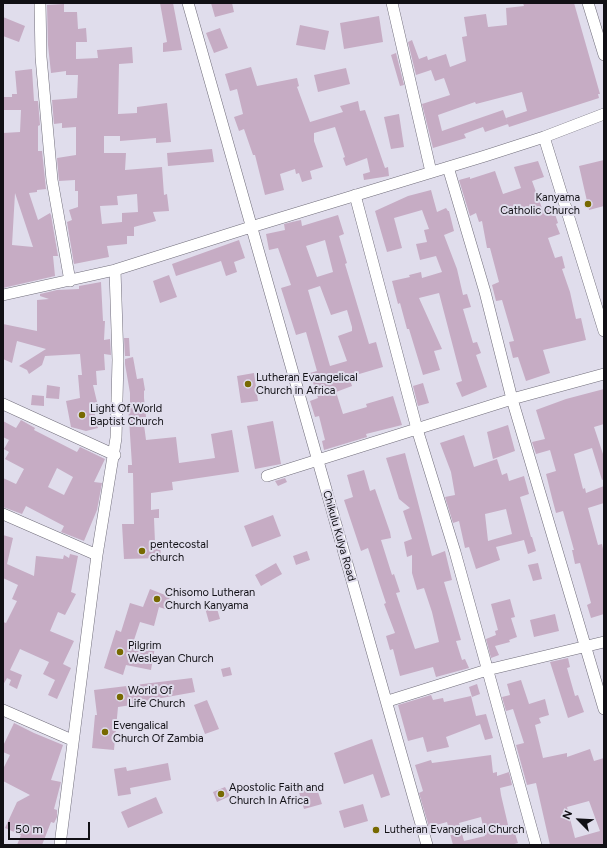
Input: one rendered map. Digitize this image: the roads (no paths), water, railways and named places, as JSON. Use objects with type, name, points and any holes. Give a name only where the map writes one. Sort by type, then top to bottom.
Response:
[{"type":"street","points":[[40,3],[41,56],[52,180],[70,281]]},
{"type":"street","name":"Chikulu Kulya Road","points":[[188,3],[317,460],[388,701],[427,845]]},
{"type":"street","points":[[392,3],[432,172]]},
{"type":"street","points":[[588,3],[604,55]]},
{"type":"street","points":[[3,294],[70,281],[115,270],[544,137],[604,114]]},
{"type":"street","points":[[544,137],[604,331]]},
{"type":"street","points":[[448,167],[485,292],[512,399],[604,709]]},
{"type":"street","points":[[355,196],[418,429],[455,552],[536,845]]},
{"type":"street","points":[[60,845],[72,740],[97,555],[115,455],[118,367],[115,270]]},
{"type":"street","points":[[267,476],[512,399],[604,374]]},
{"type":"street","points":[[3,404],[115,455]]},
{"type":"street","points":[[3,514],[97,555]]},
{"type":"street","points":[[388,701],[487,670],[604,642]]},
{"type":"street","points":[[3,710],[72,740]]},
{"type":"place","name":"Kanyama Catholic Church","points":[[588,204]]},
{"type":"place","name":"Lutheran Evangelical Church in Africa","points":[[248,384]]},
{"type":"place","name":"Light Of World Baptist Church","points":[[82,415]]},
{"type":"place","name":"pentecostal church","points":[[142,551]]},
{"type":"place","name":"Chisomo Lutheran Church Kanyama","points":[[157,599]]},
{"type":"place","name":"Pilgrim Wesleyan Church","points":[[120,652]]},
{"type":"place","name":"World Of Life Church","points":[[120,697]]},
{"type":"place","name":"Evengalical Church Of Zambia","points":[[105,732]]},
{"type":"place","name":"Apostolic Faith and Church In Africa","points":[[221,794]]},
{"type":"place","name":"Lutheran Evangelical Church","points":[[376,830]]}]
